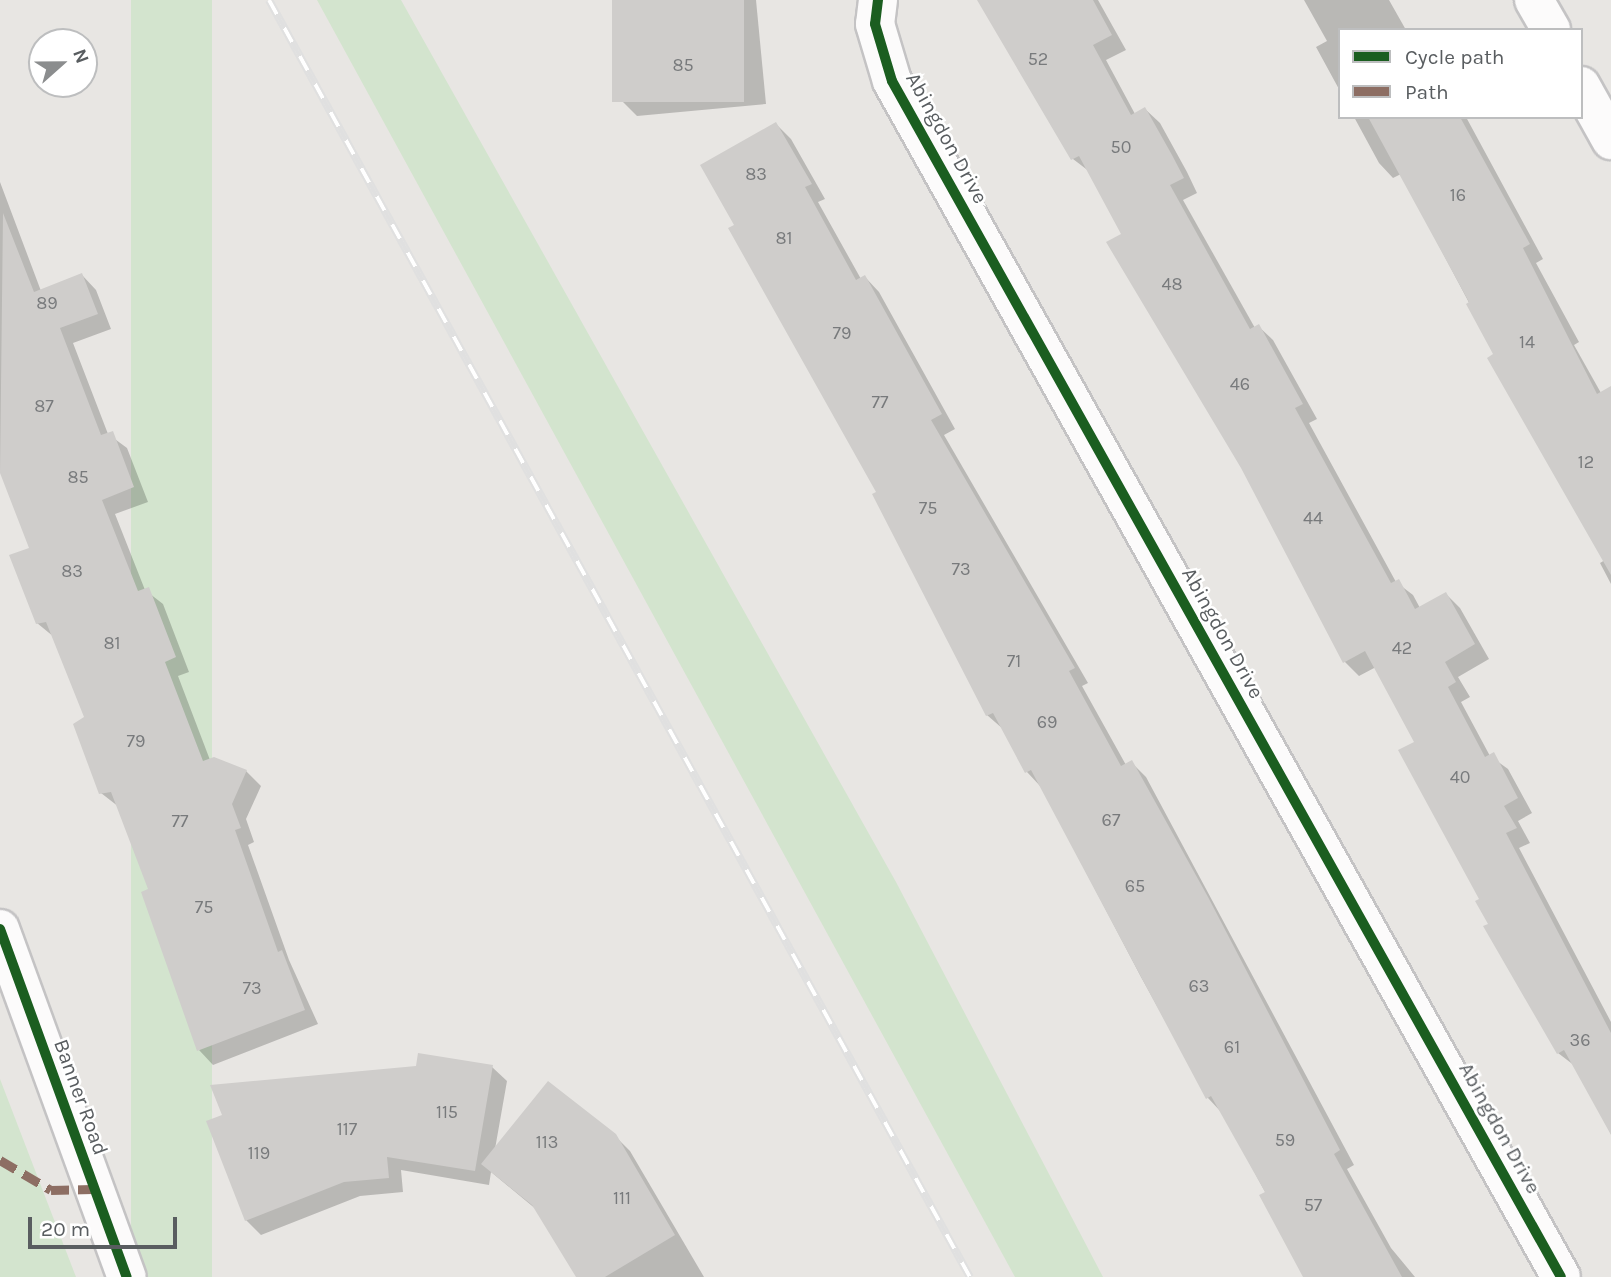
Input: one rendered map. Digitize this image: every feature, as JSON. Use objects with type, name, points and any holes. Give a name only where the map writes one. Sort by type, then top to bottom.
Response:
[{"type":"street","name":"Abingdon Drive","points":[[878,0],[875,24],[892,81],[1561,1277]]},
{"type":"street","points":[[1534,0],[1550,28]]},
{"type":"street","points":[[1583,90],[1611,140]]},
{"type":"street","name":"Banner Road","points":[[0,929],[127,1277]]},
{"type":"green space","points":[[131,0],[212,0],[212,1277],[131,1277]]},
{"type":"green space","points":[[317,0],[401,0],[896,882],[1103,1277],[1015,1277]]},
{"type":"green space","points":[[0,1079],[76,1277],[0,1277]]},
{"type":"building","points":[[612,0],[744,0],[744,102],[612,102]]},
{"type":"building","points":[[977,0],[1093,0],[1112,35],[1093,45],[1131,115],[1145,107],[1172,155],[1184,178],[1170,185],[1250,329],[1259,324],[1303,404],[1295,408],[1391,583],[1399,579],[1415,609],[1446,592],[1475,644],[1445,662],[1456,682],[1448,687],[1485,757],[1494,752],[1518,798],[1504,806],[1517,828],[1506,833],[1611,1033],[1611,1135],[1564,1050],[1557,1054],[1483,926],[1488,924],[1475,901],[1479,899],[1398,750],[1414,742],[1365,651],[1343,663],[1241,468],[1106,242],[1121,234],[1079,156],[1071,160]]},
{"type":"building","points":[[1369,119],[1461,119],[1530,244],[1523,248],[1597,394],[1611,386],[1611,575],[1487,358],[1493,354],[1466,304],[1469,302]]},
{"type":"building","points":[[776,122],[812,184],[805,187],[856,280],[865,275],[942,414],[931,420],[1075,668],[1069,671],[1121,766],[1132,760],[1208,897],[1340,1150],[1334,1154],[1402,1277],[1303,1277],[1259,1195],[1265,1192],[1211,1096],[1206,1099],[1031,770],[1025,773],[993,713],[986,716],[872,494],[876,492],[728,228],[734,225],[700,165]]},
{"type":"building","points":[[3,213],[34,292],[82,273],[98,314],[60,328],[101,435],[113,431],[134,487],[102,500],[138,591],[149,587],[176,657],[165,662],[203,761],[214,757],[247,770],[232,804],[241,828],[235,830],[278,952],[282,950],[305,1010],[197,1051],[141,892],[148,889],[111,792],[99,794],[73,724],[84,717],[46,622],[36,624],[9,555],[29,548],[0,473]]},
{"type":"building","points":[[418,1053],[493,1065],[475,1171],[387,1157],[389,1178],[344,1182],[245,1221],[206,1121],[222,1115],[210,1085],[416,1066]]},
{"type":"building","points":[[548,1081],[616,1134],[675,1235],[605,1277],[576,1277],[532,1205],[481,1164]]},
{"type":"railway","points":[[269,0],[970,1277]]},
{"type":"marked path","points":[[0,1160],[51,1190],[93,1189]]},
{"type":"cycle path","points":[[878,0],[875,24],[892,81],[1561,1277]]},
{"type":"cycle path","points":[[0,929],[127,1277]]}]
